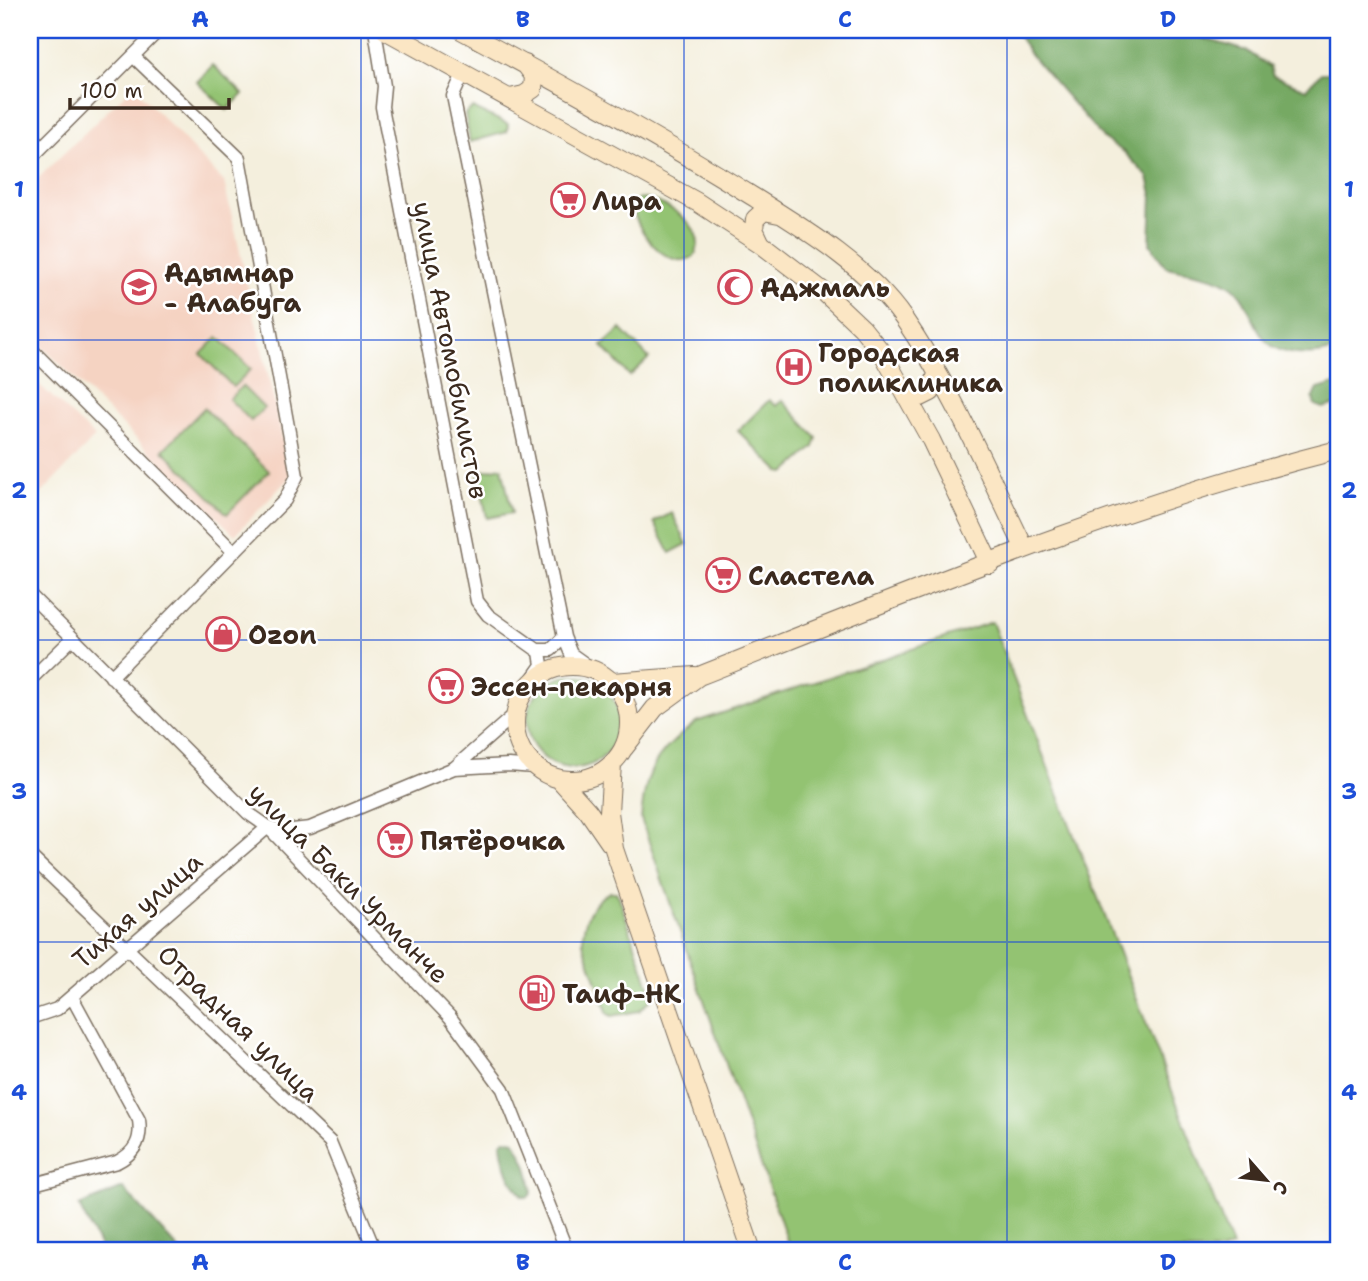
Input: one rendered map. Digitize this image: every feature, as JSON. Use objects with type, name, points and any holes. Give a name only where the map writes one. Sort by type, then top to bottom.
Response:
[{"type":"main road","points":[[385,30],[697,202],[808,278],[862,328],[883,354],[906,392],[990,564]]},
{"type":"main road","points":[[461,30],[711,169],[833,251],[889,300],[904,318],[937,374],[1025,549]]},
{"type":"main road","points":[[510,98],[524,95],[533,89],[534,76],[524,64]]},
{"type":"main road","points":[[761,244],[754,229],[755,219],[764,211],[782,215]]},
{"type":"main road","points":[[906,392],[921,397],[931,392],[937,374]]},
{"type":"main road","points":[[612,682],[646,682],[699,676],[1025,549],[1201,486],[1338,450]]},
{"type":"main road","points":[[614,849],[589,811],[561,780],[534,767],[517,744],[514,715],[525,689],[534,680],[556,668],[568,666],[592,670],[612,682],[627,706],[629,720],[624,748]]},
{"type":"main road","points":[[561,780],[588,779],[612,764],[655,708],[699,676]]},
{"type":"main road","points":[[612,764],[609,812],[614,849],[752,1251]]},
{"type":"street","points":[[30,159],[159,30]]},
{"type":"street","name":"улица Автомобилистов","points":[[375,30],[384,86],[382,107],[477,601],[488,615],[539,650]]},
{"type":"street","points":[[111,677],[285,500],[297,476],[239,158],[134,57]]},
{"type":"street","name":"улица Автомобилистов","points":[[464,72],[453,96],[564,636],[571,654],[592,670]]},
{"type":"street","points":[[30,138],[40,148]]},
{"type":"street","points":[[30,348],[234,552]]},
{"type":"street","name":"улица Баки Урманче","points":[[30,595],[248,813],[268,827],[450,1017],[503,1089],[566,1251]]},
{"type":"street","points":[[525,689],[542,665],[539,650],[556,647],[564,636]]},
{"type":"street","points":[[30,680],[73,638]]},
{"type":"street","points":[[268,827],[296,831],[310,828],[454,768],[514,715]]},
{"type":"street","points":[[454,768],[509,765],[534,767]]},
{"type":"street","name":"Тихая улица","points":[[30,1018],[57,1009],[72,997],[268,827]]},
{"type":"street","name":"Отрадная улица","points":[[30,856],[330,1142],[375,1251]]},
{"type":"street","points":[[30,1185],[127,1157],[139,1141],[139,1119],[72,997]]},
{"type":"shaded area","name":"Адымнар - Алабуга","points":[[133,86],[224,182],[291,476],[235,535],[30,335],[30,186]]},
{"type":"shaded area","points":[[30,376],[95,437],[30,506]]},
{"type":"green space","points":[[1015,30],[1175,30],[1247,51],[1270,67],[1273,76],[1306,89],[1321,73],[1338,73],[1338,348],[1322,353],[1302,354],[1274,347],[1267,342],[1241,297],[1230,285],[1203,274],[1166,267],[1150,244],[1152,194],[1148,177],[1124,152],[1104,139],[1030,54]]},
{"type":"green space","points":[[213,65],[243,94],[227,110],[197,82]]},
{"type":"green space","points":[[472,108],[508,124],[507,132],[470,142],[465,114]]},
{"type":"green space","points":[[638,199],[659,203],[682,216],[691,225],[698,245],[694,256],[684,260],[674,259],[664,254],[646,237],[639,226],[633,206]]},
{"type":"green space","points":[[621,329],[649,358],[630,376],[602,346]]},
{"type":"green space","points":[[218,337],[251,369],[233,387],[201,354]]},
{"type":"green space","points":[[1338,383],[1338,404],[1323,408],[1315,405],[1313,399],[1318,389]]},
{"type":"green space","points":[[242,386],[264,408],[251,421],[229,399]]},
{"type":"green space","points":[[769,400],[776,406],[782,400],[817,438],[814,447],[785,473],[780,472],[738,431]]},
{"type":"green space","points":[[204,408],[269,471],[227,514],[163,450]]},
{"type":"green space","points":[[502,467],[512,513],[487,518],[478,472]]},
{"type":"green space","points":[[672,513],[687,544],[670,553],[654,522]]},
{"type":"green space","points":[[992,622],[1232,1247],[1220,1251],[791,1251],[641,819],[646,786],[662,753],[696,722]]},
{"type":"green space","points":[[573,676],[591,680],[605,690],[615,704],[619,722],[615,740],[605,754],[591,764],[573,768],[555,764],[541,754],[531,740],[527,722],[531,704],[541,690],[555,680]]},
{"type":"green space","points":[[616,892],[619,897],[653,998],[639,1011],[612,1016],[608,1014],[583,943],[589,913],[603,896]]},
{"type":"green space","points":[[505,1139],[514,1141],[524,1159],[532,1193],[528,1197],[523,1197],[508,1172],[501,1144]]},
{"type":"green space","points":[[123,1188],[180,1251],[102,1251],[79,1206]]},
{"type":"place","name":"Лира","points":[[568,200]]},
{"type":"place","name":"Адымнар - Алабуга","points":[[139,287]]},
{"type":"place","name":"Аджмаль","points":[[735,287]]},
{"type":"place","name":"Городская поликлиника","points":[[794,367]]},
{"type":"place","name":"Сластела","points":[[723,575]]},
{"type":"place","name":"Ozon","points":[[223,634]]},
{"type":"place","name":"Эссен-пекарня","points":[[446,686]]},
{"type":"place","name":"Пятёрочка","points":[[395,840]]},
{"type":"place","name":"Таиф-НК","points":[[537,993]]}]
